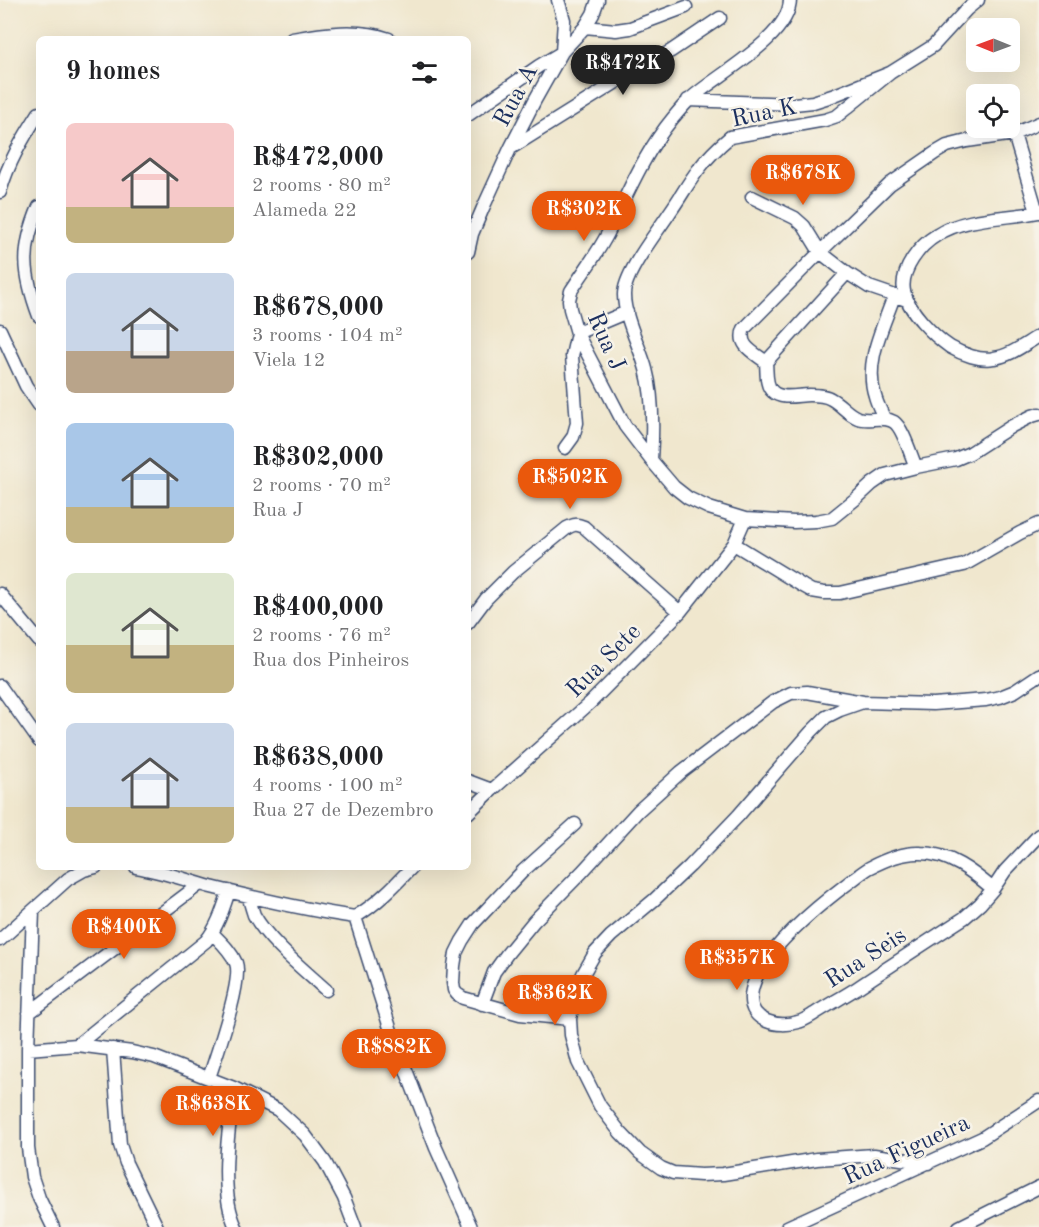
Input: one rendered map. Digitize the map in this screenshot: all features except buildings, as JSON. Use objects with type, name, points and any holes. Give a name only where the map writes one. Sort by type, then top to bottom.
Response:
[{"type":"street","points":[[471,113],[562,52],[564,20],[558,0]]},
{"type":"street","name":"Rua A","points":[[471,238],[510,149],[562,52],[585,27],[598,0]]},
{"type":"street","name":"Rua J","points":[[789,0],[790,5],[786,16],[778,28],[726,73],[688,100],[662,132],[637,171],[607,235],[571,291],[570,309],[577,333],[625,426],[674,487],[688,498],[709,508],[745,519],[794,522],[832,518],[885,475],[956,459],[970,453],[1012,426],[1039,414]]},
{"type":"street","points":[[688,100],[794,104],[813,102],[890,73],[933,46],[978,0]]},
{"type":"street","points":[[585,27],[616,30],[630,28],[686,7]]},
{"type":"street","points":[[510,149],[623,78],[671,51],[720,18]]},
{"type":"street","points":[[309,36],[366,33],[378,36]]},
{"type":"street","name":"Rua K","points":[[651,460],[651,397],[646,371],[627,312],[624,293],[629,277],[645,249],[699,169],[730,137],[837,116],[890,73]]},
{"type":"street","points":[[0,192],[5,173],[17,148],[36,118]]},
{"type":"street","points":[[1020,131],[1039,123]]},
{"type":"street","points":[[766,362],[745,345],[741,338],[744,329],[820,252],[890,184],[935,153],[947,146],[987,138]]},
{"type":"street","points":[[1015,138],[1038,212],[969,223],[938,234],[915,254],[904,278],[904,290],[913,310],[927,326],[951,347],[975,357],[992,359],[1005,355],[1039,336]]},
{"type":"street","points":[[752,197],[795,218],[804,226],[820,252],[846,273],[869,286],[907,300]]},
{"type":"street","points":[[36,214],[26,247],[26,274],[36,306]]},
{"type":"street","points":[[846,273],[766,362],[768,388],[777,395],[830,398],[858,418],[884,418],[895,422],[916,467]]},
{"type":"street","points":[[884,418],[874,395],[871,366],[894,296]]},
{"type":"street","points":[[565,448],[573,437],[577,423],[572,365],[577,333],[627,312]]},
{"type":"street","points":[[0,330],[26,386],[36,401]]},
{"type":"street","name":"Rua Sete","points":[[471,810],[591,702],[681,612],[734,544],[745,519]]},
{"type":"street","points":[[471,619],[486,599],[513,572],[574,524],[584,527],[681,612]]},
{"type":"street","points":[[734,544],[812,591],[831,594],[964,565],[1039,524]]},
{"type":"street","points":[[0,594],[36,637]]},
{"type":"street","points":[[482,1004],[494,972],[507,954],[534,921],[638,811],[681,772],[773,702],[791,693],[807,692],[863,702],[933,704],[986,700],[1015,691],[1039,675]]},
{"type":"street","points":[[0,686],[36,737]]},
{"type":"street","points":[[863,702],[826,717],[690,866],[603,945],[583,974],[574,996],[570,1019],[571,1035],[578,1062],[600,1106],[640,1153],[661,1168],[674,1173],[701,1176],[817,1159],[873,1155],[929,1163]]},
{"type":"street","points":[[471,782],[492,790]]},
{"type":"street","points":[[570,1019],[520,1014],[463,998],[454,990],[454,966],[456,953],[473,924],[523,871],[575,824]]},
{"type":"street","name":"Rua Seis","points":[[993,889],[958,863],[937,855],[921,853],[901,855],[869,868],[801,921],[767,960],[756,979],[751,997],[752,1007],[761,1020],[772,1024],[785,1024],[799,1022],[839,999],[964,918],[980,904],[993,889],[1005,871],[1039,835]]},
{"type":"street","points":[[0,940],[52,892],[84,870]]},
{"type":"street","points":[[157,870],[249,897],[355,917],[382,898],[409,870]]},
{"type":"street","points":[[29,1013],[200,884]]},
{"type":"street","points":[[77,1045],[206,940],[218,922],[229,891]]},
{"type":"street","points":[[249,897],[253,913],[262,927],[326,990]]},
{"type":"street","points":[[33,911],[28,1049],[28,1148],[35,1188],[53,1227]]},
{"type":"street","points":[[355,917],[391,1031],[436,1148],[471,1227]]},
{"type":"street","points":[[209,1078],[228,1018],[237,976],[236,964],[229,952],[212,933]]},
{"type":"street","points":[[28,1049],[77,1045],[154,1057],[234,1088],[278,1110],[305,1135],[325,1162],[344,1198],[355,1227]]},
{"type":"street","points":[[113,1049],[120,1144],[126,1162],[157,1227]]},
{"type":"street","points":[[234,1088],[228,1134],[227,1189],[232,1218],[236,1227]]},
{"type":"street","name":"Rua Figueira","points":[[787,1227],[982,1137],[1039,1101]]},
{"type":"street","points":[[959,1227],[1039,1187]]}]
